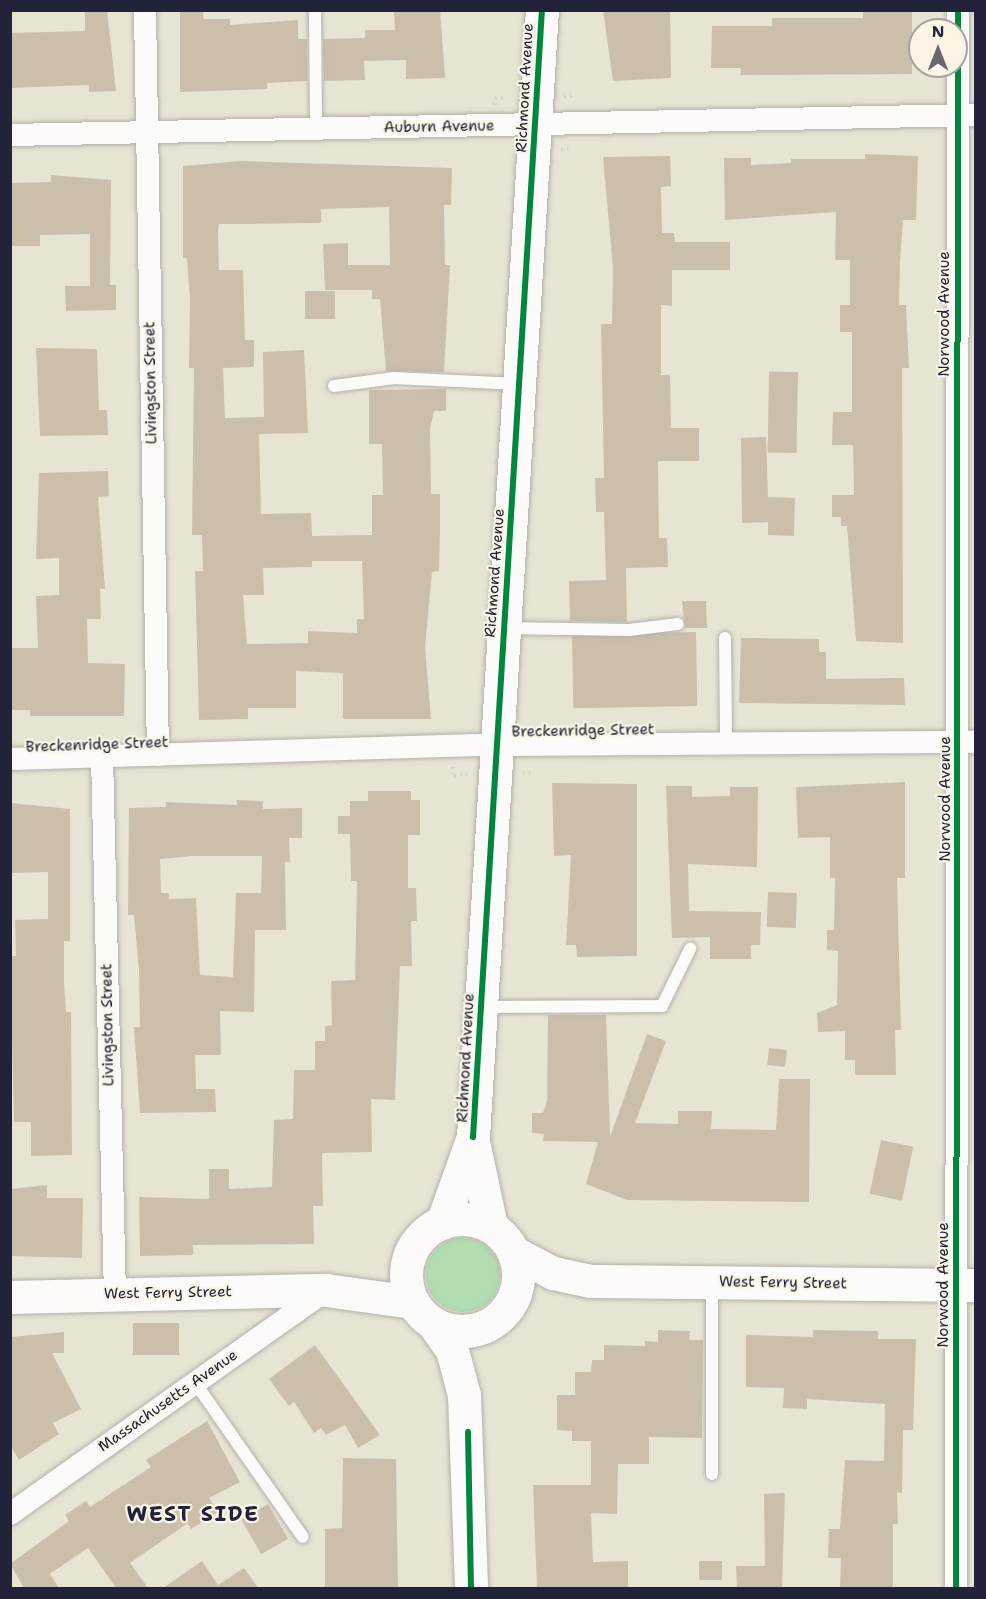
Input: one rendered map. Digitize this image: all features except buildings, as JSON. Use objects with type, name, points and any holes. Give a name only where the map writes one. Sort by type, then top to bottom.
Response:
[{"type":"street","name":"Livingston Street","points":[[145,10],[158,755]]},
{"type":"street","name":"Richmond Avenue","points":[[491,1226],[473,1137],[495,745],[542,10]]},
{"type":"street","name":"Norwood Avenue","points":[[956,1588],[965,1285],[967,743],[966,115],[958,10]]},
{"type":"street","name":"Auburn Avenue","points":[[10,135],[966,115]]},
{"type":"street","name":"Breckenridge Street","points":[[10,759],[495,745],[726,741],[967,743]]},
{"type":"street","name":"Livingston Street","points":[[102,756],[115,1294]]},
{"type":"street","name":"Richmond Avenue","points":[[442,1223],[473,1137]]},
{"type":"street","points":[[468,1432],[478,1360],[519,1279],[515,1253],[491,1226],[467,1219],[442,1223],[412,1249],[406,1278],[423,1313],[457,1362],[468,1432],[471,1588]]},
{"type":"street","name":"West Ferry Street","points":[[10,1297],[326,1290],[366,1280],[412,1249]]},
{"type":"street","name":"West Ferry Street","points":[[515,1253],[553,1273],[591,1281],[965,1285]]},
{"type":"street","name":"West Ferry Street","points":[[502,1312],[591,1281]]},
{"type":"street","name":"West Ferry Street","points":[[326,1290],[423,1313]]},
{"type":"street","name":"Massachusetts Avenue","points":[[10,1514],[326,1290]]},
{"type":"street","points":[[423,1313],[467,1331],[502,1312]]},
{"type":"lane","points":[[315,10],[316,129]]},
{"type":"lane","points":[[334,386],[394,378],[519,384]]},
{"type":"lane","points":[[504,628],[629,630],[678,624]]},
{"type":"lane","points":[[725,638],[726,741]]},
{"type":"lane","points":[[481,1007],[662,1006],[690,949]]},
{"type":"lane","points":[[712,1282],[712,1473]]},
{"type":"lane","points":[[194,1382],[303,1537]]},
{"type":"path","points":[[560,97],[575,95]]},
{"type":"path","points":[[495,99],[507,97]]},
{"type":"path","points":[[557,150],[572,148]]},
{"type":"path","points":[[523,773],[534,773]]},
{"type":"path","points":[[454,775],[467,774]]},
{"type":"green space","points":[[456,1238],[470,1238],[484,1244],[494,1254],[500,1268],[500,1282],[494,1296],[484,1306],[470,1312],[456,1312],[442,1306],[432,1296],[426,1282],[426,1268],[432,1254],[442,1244]]},
{"type":"cycle path","points":[[473,1137],[542,10]]},
{"type":"cycle path","points":[[956,1588],[958,10]]},
{"type":"cycle path","points":[[468,1432],[471,1588]]},
{"type":"district","name":"WEST SIDE","points":[[193,1514]]}]
